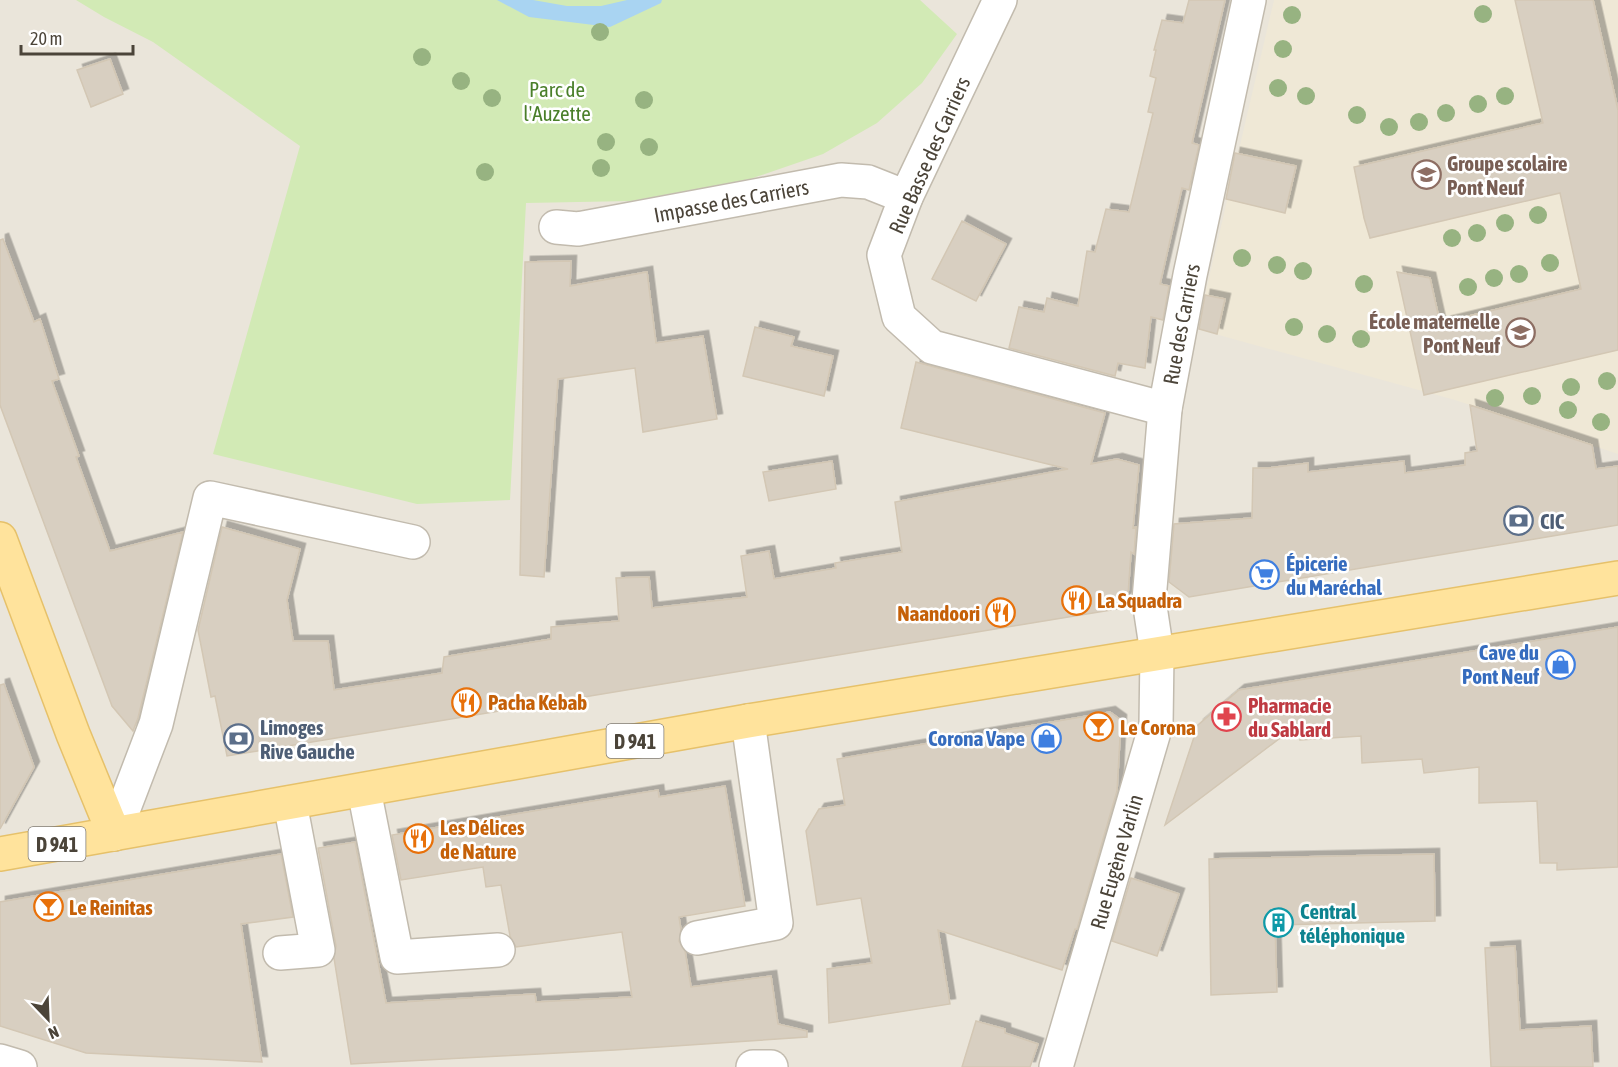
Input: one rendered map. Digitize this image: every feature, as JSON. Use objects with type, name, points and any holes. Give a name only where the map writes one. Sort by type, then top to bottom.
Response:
[{"type":"main road","points":[[0,539],[73,734],[114,834]]},
{"type":"main road","name":"D 941","points":[[0,854],[748,721],[1618,578]]},
{"type":"street","name":"Rue Basse des Carriers","points":[[1000,0],[906,197],[884,255],[899,317],[932,347],[1165,408]]},
{"type":"street","name":"Rue des Carriers","points":[[1157,653],[1149,600],[1165,408],[1190,275],[1249,0]]},
{"type":"street","name":"Impasse des Carriers","points":[[555,227],[578,229],[841,180],[868,182],[906,197]]},
{"type":"street","points":[[114,834],[156,724],[210,498],[413,542]]},
{"type":"street","name":"Rue Eugène Varlin","points":[[1056,1067],[1156,725],[1157,653]]},
{"type":"street","points":[[698,938],[776,924],[748,721]]},
{"type":"street","points":[[364,790],[398,957],[498,950]]},
{"type":"street","points":[[280,953],[318,950],[290,803]]},
{"type":"street","points":[[0,1061],[20,1067]]},
{"type":"street","points":[[753,1067],[771,1067]]},
{"type":"shaded area","points":[[0,0],[1618,0],[1618,1067],[0,1067]]},
{"type":"shaded area","name":"Groupe scolaire Pont Neuf","points":[[1274,0],[1618,0],[1618,454],[1455,400],[1197,329]]},
{"type":"green space","name":"Parc de l'Auzette","points":[[76,0],[920,0],[957,34],[922,83],[877,123],[823,154],[750,179],[631,201],[526,203],[510,500],[417,504],[213,454],[300,146],[153,42]]},
{"type":"water","points":[[497,0],[533,0],[567,6],[601,6],[627,0],[662,0],[661,3],[610,27],[529,17]]},
{"type":"building","points":[[1189,0],[1225,0],[1192,143],[1199,145],[1189,190],[1182,188],[1160,284],[1169,286],[1163,320],[1151,317],[1145,368],[1118,363],[1115,376],[1009,348],[1019,307],[1044,312],[1047,298],[1078,306],[1087,251],[1095,252],[1106,209],[1129,212],[1153,113],[1148,112],[1156,78],[1150,76],[1162,20],[1183,23]]},
{"type":"building","points":[[1515,0],[1593,0],[1618,110],[1618,350],[1424,395],[1397,272],[1430,278],[1440,323],[1581,289],[1560,193],[1370,238],[1364,218],[1354,167],[1543,123]]},
{"type":"building","points":[[110,59],[123,94],[91,107],[77,70]]},
{"type":"building","points":[[1235,153],[1296,166],[1285,213],[1226,199]]},
{"type":"building","points":[[962,221],[1006,244],[976,301],[932,279]]},
{"type":"building","points":[[3,239],[34,322],[40,319],[59,379],[52,381],[79,456],[76,457],[110,551],[183,532],[133,731],[112,706],[0,405],[0,240]]},
{"type":"building","points":[[571,261],[570,286],[647,272],[656,343],[703,336],[717,419],[643,432],[635,368],[558,379],[544,577],[520,575],[525,262]]},
{"type":"building","points":[[1205,295],[1225,299],[1217,334],[1199,329]]},
{"type":"building","points":[[755,327],[794,337],[791,346],[833,356],[824,396],[743,376]]},
{"type":"building","points":[[916,362],[1105,413],[1091,464],[1117,459],[1139,465],[1133,528],[1136,527],[1134,554],[1131,552],[1128,595],[1117,609],[227,756],[215,696],[211,697],[198,630],[222,527],[300,549],[287,600],[293,641],[328,641],[334,690],[442,673],[444,657],[551,639],[551,627],[619,621],[616,578],[649,577],[652,608],[747,597],[741,556],[769,551],[774,579],[836,568],[835,563],[902,552],[895,502],[1068,469],[901,428]]},
{"type":"building","points":[[1470,405],[1592,445],[1596,469],[1618,466],[1618,525],[1189,597],[1169,582],[1174,524],[1252,518],[1253,468],[1308,463],[1308,472],[1404,461],[1405,473],[1465,465],[1465,453],[1477,451]]},
{"type":"building","points":[[832,461],[836,489],[769,501],[763,472]]},
{"type":"building","points":[[1618,627],[1618,867],[1557,870],[1557,863],[1540,863],[1537,801],[1479,803],[1479,767],[1424,773],[1422,759],[1362,763],[1361,736],[1300,740],[1300,723],[1165,825],[1198,725],[1239,690]]},
{"type":"building","points":[[4,684],[34,767],[0,829],[0,685]]},
{"type":"building","points":[[1110,712],[1121,720],[1117,791],[1077,929],[1075,929],[1062,970],[938,930],[950,1004],[829,1023],[827,969],[872,963],[861,898],[817,905],[806,831],[819,809],[845,805],[837,759]]},
{"type":"building","points":[[725,786],[745,906],[679,917],[681,930],[679,941],[685,951],[691,987],[771,976],[778,1024],[807,1031],[807,1037],[351,1064],[334,958],[336,946],[318,848],[355,842],[386,1003],[535,994],[536,1002],[632,997],[622,932],[516,947],[510,936],[501,885],[486,887],[483,867],[401,880],[392,835],[658,790],[659,797]]},
{"type":"building","points":[[281,854],[293,917],[241,924],[262,1062],[86,1053],[0,1026],[0,902]]},
{"type":"building","name":"Central téléphonique","points":[[1434,854],[1435,921],[1275,925],[1277,992],[1211,995],[1209,859]]},
{"type":"building","points":[[1131,878],[1179,894],[1157,956],[1112,941]]},
{"type":"building","points":[[1515,946],[1520,1030],[1591,1026],[1593,1067],[1491,1067],[1485,948]]},
{"type":"building","points":[[976,1021],[1005,1029],[1005,1033],[1038,1044],[1030,1067],[962,1067]]},
{"type":"place","name":"Groupe scolaire Pont Neuf","points":[[1426,175]]},
{"type":"place","name":"École maternelle Pont Neuf","points":[[1521,333]]},
{"type":"place","name":"CIC","points":[[1519,521]]},
{"type":"place","name":"Épicerie du Maréchal","points":[[1265,575]]},
{"type":"place","name":"La Squadra","points":[[1076,600]]},
{"type":"place","name":"Naandoori","points":[[1001,613]]},
{"type":"place","name":"Cave du Pont Neuf","points":[[1560,664]]},
{"type":"place","name":"Pacha Kebab","points":[[467,702]]},
{"type":"place","name":"Pharmacie du Sablard","points":[[1227,717]]},
{"type":"place","name":"Le Corona","points":[[1099,727]]},
{"type":"place","name":"Corona Vape","points":[[1046,738]]},
{"type":"place","name":"Limoges Rive Gauche","points":[[239,739]]},
{"type":"place","name":"Les Délices de Nature","points":[[419,839]]},
{"type":"place","name":"Le Reinitas","points":[[48,907]]},
{"type":"place","name":"Central téléphonique","points":[[1279,923]]}]
